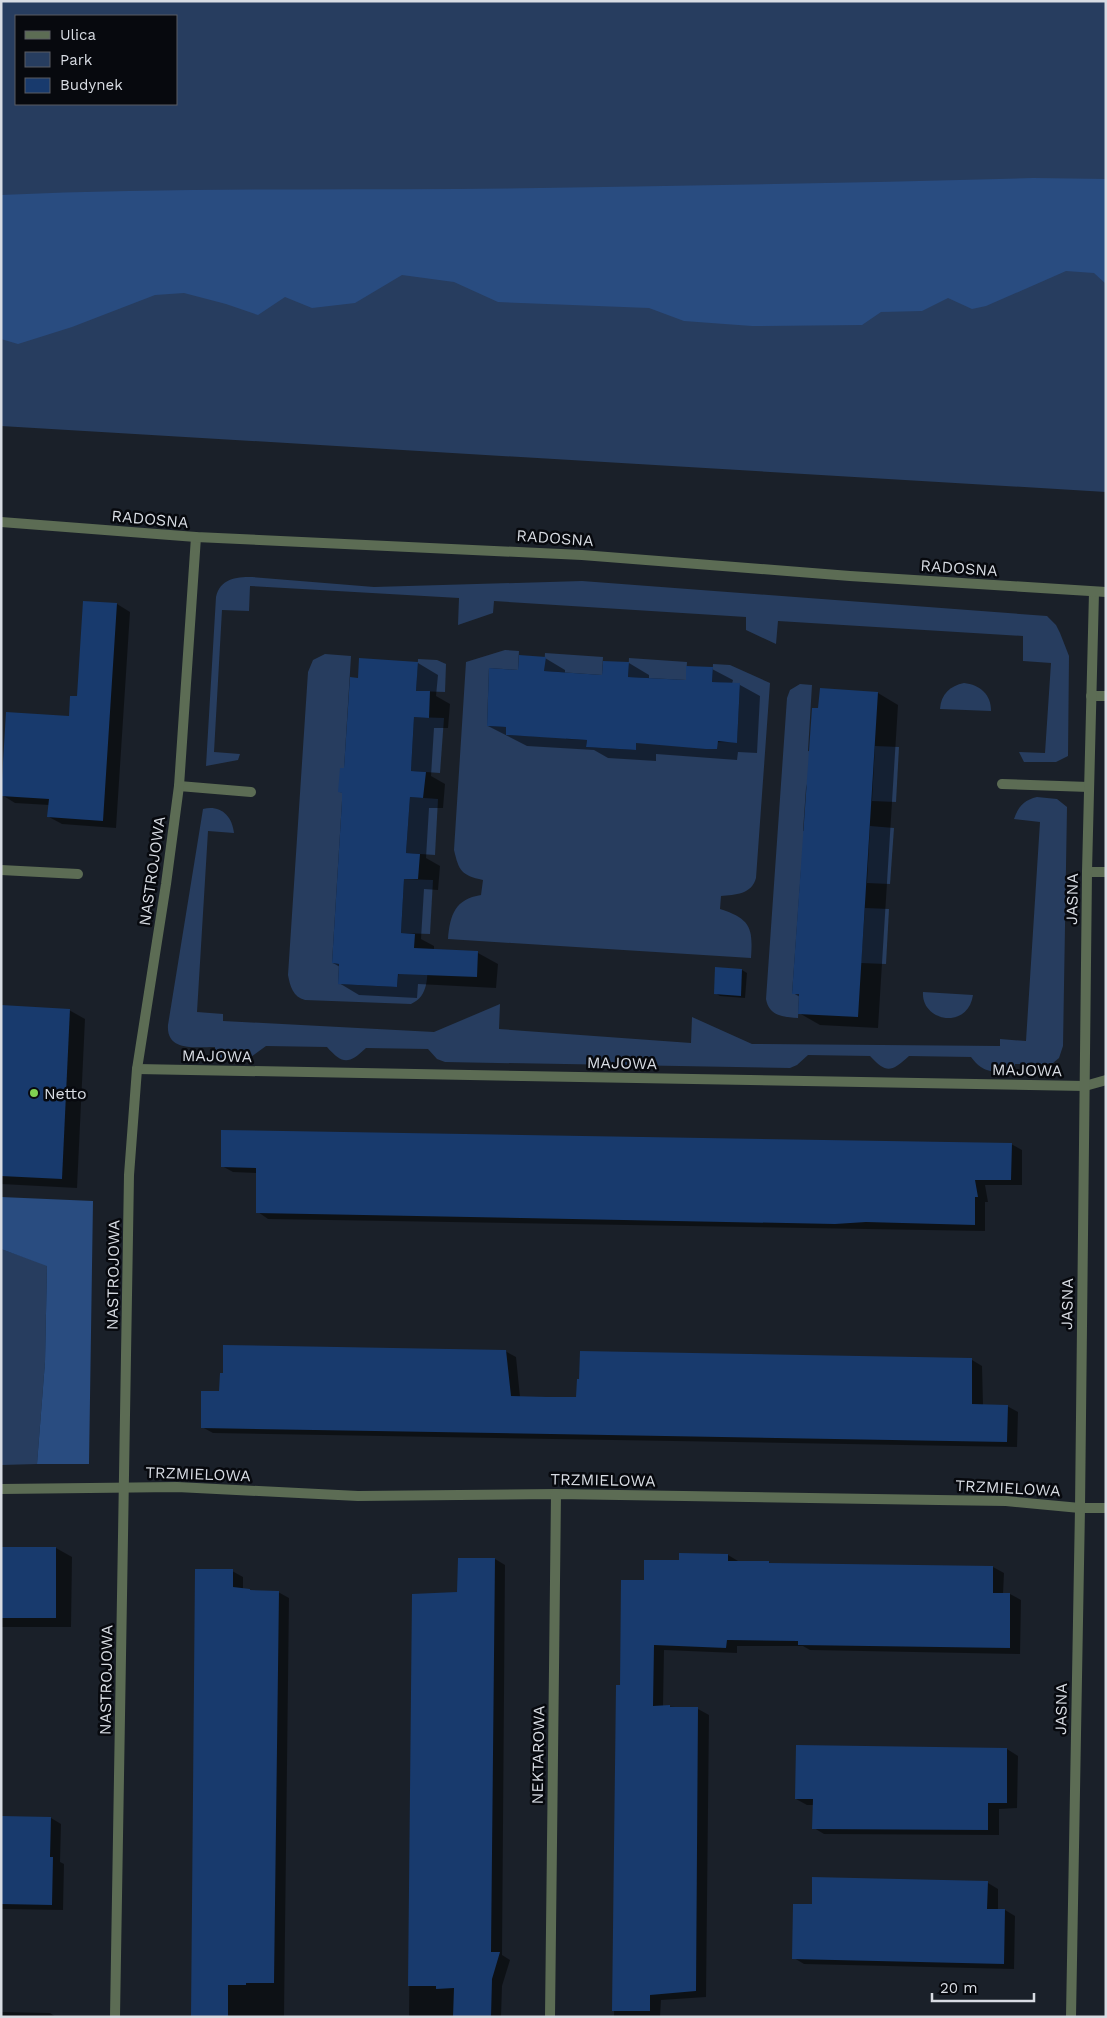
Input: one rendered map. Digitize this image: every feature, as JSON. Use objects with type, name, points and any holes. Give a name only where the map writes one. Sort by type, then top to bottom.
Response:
[{"type":"street","name":"RADOSNA","points":[[1,522],[196,537],[582,555],[850,576],[1106,592]]},
{"type":"street","name":"NASTROJOWA","points":[[115,2017],[129,1175],[137,1069],[180,786],[196,537]]},
{"type":"street","name":"JASNA","points":[[1071,2017],[1080,1508],[1087,872],[1094,592]]},
{"type":"street","points":[[1091,696],[1106,696]]},
{"type":"street","points":[[1002,784],[1089,787]]},
{"type":"street","points":[[180,786],[251,792]]},
{"type":"street","points":[[1,870],[78,874]]},
{"type":"street","points":[[1087,872],[1106,872]]},
{"type":"street","name":"MAJOWA","points":[[137,1069],[1085,1086],[1106,1080]]},
{"type":"street","name":"TRZMIELOWA","points":[[1,1489],[177,1488],[358,1496],[556,1494],[1006,1501],[1080,1508],[1106,1508]]},
{"type":"street","name":"NEKTAROWA","points":[[550,2017],[556,1494]]},
{"type":"green space","points":[[1,1],[1106,1],[1106,492],[1,426]]},
{"type":"green space","points":[[252,577],[374,587],[582,581],[1047,616],[1056,625],[1069,656],[1068,756],[1056,762],[1024,762],[1019,752],[1045,753],[1051,663],[1023,661],[1023,636],[778,621],[776,644],[746,630],[746,617],[494,601],[493,613],[458,625],[459,598],[250,586],[249,611],[222,610],[214,752],[240,754],[238,760],[206,766],[216,597],[221,586],[229,580]]},
{"type":"green space","points":[[505,650],[519,651],[518,670],[489,668],[487,726],[506,727],[506,735],[550,737],[567,732],[566,739],[587,740],[586,747],[636,750],[636,743],[737,742],[740,684],[712,682],[713,664],[730,665],[770,683],[756,878],[751,887],[742,893],[721,896],[720,909],[738,917],[748,926],[751,939],[751,958],[448,939],[452,916],[465,900],[481,895],[483,880],[465,874],[462,871],[454,850],[466,662]]},
{"type":"green space","points":[[545,653],[603,657],[602,675],[544,671]]},
{"type":"green space","points":[[325,654],[351,656],[332,963],[339,964],[338,984],[397,987],[400,959],[428,960],[424,991],[417,1001],[411,1004],[305,1000],[295,994],[288,975],[308,672],[313,660]]},
{"type":"green space","points":[[629,658],[687,662],[686,680],[628,677]]},
{"type":"green space","points":[[418,659],[437,660],[446,664],[445,692],[416,691]]},
{"type":"green space","points":[[964,683],[984,691],[989,700],[991,711],[940,709],[942,699],[947,691],[954,686]]},
{"type":"green space","points":[[800,684],[812,685],[808,751],[815,752],[806,788],[803,831],[810,832],[801,870],[792,994],[799,994],[798,1018],[782,1016],[773,1012],[766,999],[787,698],[790,690]]},
{"type":"green space","points":[[414,717],[444,718],[440,773],[411,771]]},
{"type":"green space","points":[[875,746],[899,747],[896,802],[872,801]]},
{"type":"green space","points":[[410,797],[438,799],[435,855],[406,853]]},
{"type":"green space","points":[[1037,797],[1057,799],[1067,807],[1063,1046],[1059,1058],[1053,1063],[1015,1064],[1015,1072],[996,1072],[981,1067],[971,1057],[909,1056],[898,1065],[889,1069],[881,1066],[870,1056],[808,1055],[797,1065],[790,1068],[445,1062],[437,1059],[428,1049],[366,1048],[355,1057],[346,1060],[337,1057],[327,1047],[266,1046],[251,1057],[215,1058],[215,1047],[184,1046],[172,1040],[169,1034],[168,1025],[203,809],[209,808],[220,810],[228,816],[234,833],[208,831],[197,1012],[223,1014],[223,1021],[434,1032],[500,1004],[499,1029],[691,1043],[692,1017],[752,1044],[1000,1046],[1000,1039],[1026,1041],[1040,822],[1014,819],[1022,805],[1028,800]]},
{"type":"green space","points":[[870,826],[894,828],[890,884],[867,883]]},
{"type":"green space","points":[[404,879],[433,880],[430,934],[401,933]]},
{"type":"green space","points":[[865,908],[889,909],[886,964],[861,963]]},
{"type":"green space","points":[[923,992],[973,995],[969,1006],[963,1014],[945,1018],[929,1010],[924,1002]]},
{"type":"green space","points":[[1,1249],[47,1265],[45,1362],[37,1464],[1,1465]]},
{"type":"shaded area","points":[[1033,178],[1106,179],[1106,284],[1094,273],[1066,271],[986,306],[972,309],[948,298],[922,311],[881,312],[862,325],[752,326],[684,321],[649,308],[498,302],[454,282],[402,275],[355,303],[312,308],[285,297],[258,315],[184,293],[155,295],[72,327],[18,344],[1,339],[1,195],[172,190],[458,189]]},
{"type":"shaded area","points":[[1,1197],[93,1201],[89,1464],[37,1464],[45,1362],[47,1266],[1,1249]]},
{"type":"building","points":[[83,601],[117,603],[103,821],[47,817],[49,799],[1,796],[6,712],[69,716],[70,696],[77,696]]},
{"type":"building","points":[[519,655],[546,657],[544,671],[602,675],[603,661],[629,662],[628,677],[686,680],[686,666],[713,667],[712,682],[740,683],[737,743],[718,741],[717,749],[706,749],[636,743],[636,750],[586,747],[587,740],[506,735],[506,727],[487,726],[489,668],[518,670]]},
{"type":"building","points":[[359,658],[418,662],[416,691],[430,691],[429,718],[414,717],[411,771],[426,772],[423,798],[410,797],[406,853],[420,854],[418,879],[404,879],[401,933],[415,934],[414,948],[478,951],[477,977],[398,974],[397,987],[338,984],[339,964],[332,963],[342,801],[342,793],[338,792],[340,768],[344,768],[350,677],[358,678]]},
{"type":"building","points":[[820,688],[878,692],[858,1017],[798,1014],[799,994],[792,994],[812,708],[818,708]]},
{"type":"building","points":[[715,967],[742,969],[741,996],[714,994]]},
{"type":"building","name":"Netto","points":[[1,1005],[70,1009],[62,1179],[1,1176]]},
{"type":"building","points":[[221,1130],[1012,1143],[1011,1180],[975,1180],[978,1197],[975,1197],[975,1225],[256,1213],[256,1168],[221,1167]]},
{"type":"building","points":[[223,1345],[506,1350],[511,1396],[547,1397],[576,1397],[580,1351],[972,1358],[972,1404],[1008,1405],[1007,1442],[201,1428],[201,1391],[219,1391],[220,1373],[223,1373]]},
{"type":"building","points":[[1,1547],[56,1547],[56,1618],[1,1618]]},
{"type":"building","points":[[679,1553],[728,1554],[728,1561],[769,1561],[769,1563],[993,1566],[993,1593],[1010,1593],[1010,1648],[798,1645],[798,1641],[727,1640],[726,1648],[654,1645],[653,1706],[698,1707],[696,1991],[650,1995],[650,2011],[612,2011],[616,1685],[620,1685],[621,1580],[644,1580],[644,1560],[679,1560]]},
{"type":"building","points":[[458,1558],[495,1558],[491,1952],[500,1952],[492,1979],[491,2017],[453,2017],[454,1988],[436,1989],[436,1986],[408,1986],[412,1594],[457,1592]]},
{"type":"building","points":[[195,1569],[233,1569],[233,1587],[250,1590],[279,1591],[274,1983],[228,1985],[228,2017],[191,2017]]},
{"type":"building","points":[[796,1745],[1007,1748],[1007,1803],[988,1803],[988,1830],[812,1829],[813,1799],[795,1799]]},
{"type":"building","points":[[1,1816],[51,1817],[50,1857],[53,1857],[52,1905],[1,1904]]},
{"type":"building","points":[[812,1877],[988,1881],[987,1909],[1005,1909],[1004,1964],[792,1959],[793,1904],[812,1904]]},
{"type":"place","name":"Netto","points":[[34,1093]]}]
